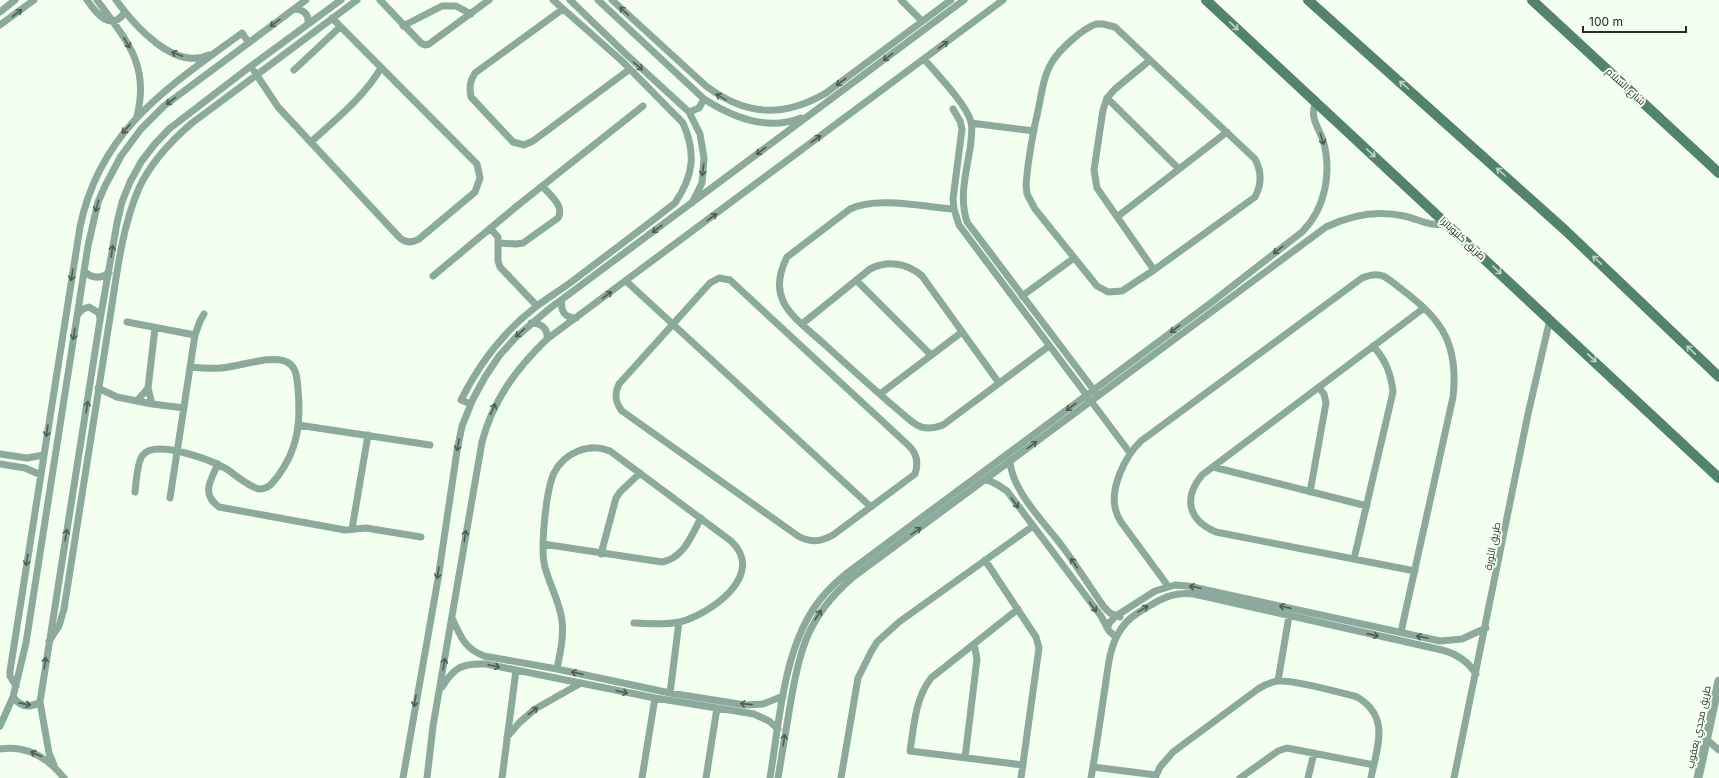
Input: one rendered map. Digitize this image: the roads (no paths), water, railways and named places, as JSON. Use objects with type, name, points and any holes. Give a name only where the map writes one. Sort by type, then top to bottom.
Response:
[{"type":"main road","points":[[1308,0],[1566,231],[1719,377]]},
{"type":"main road","name":"شارع السلام","points":[[1532,0],[1719,173]]},
{"type":"main road","name":"طريق كليوباترا","points":[[1208,1],[1719,478]]},
{"type":"street","points":[[0,11],[15,0]]},
{"type":"street","points":[[0,26],[34,0]]},
{"type":"street","points":[[87,0],[99,16],[112,21],[117,19],[124,12]]},
{"type":"street","points":[[97,0],[128,44],[138,67],[141,88],[140,103],[136,116]]},
{"type":"street","points":[[116,0],[124,12],[145,34],[157,43],[180,56],[192,58],[204,57],[215,53]]},
{"type":"street","points":[[0,726],[16,686],[27,636],[84,271],[98,202],[121,156],[130,142],[164,106],[306,0]]},
{"type":"street","points":[[327,0],[330,2],[339,1]]},
{"type":"street","points":[[48,643],[59,626],[64,609],[98,388],[126,226],[140,187],[150,169],[176,136],[357,0]]},
{"type":"street","points":[[380,0],[403,26],[423,45],[427,45],[489,0]]},
{"type":"street","points":[[553,0],[689,112],[700,134],[704,158],[702,183],[691,204]]},
{"type":"street","points":[[471,404],[461,400],[480,365],[511,328],[536,306],[563,289],[675,203],[684,191],[689,178],[692,164],[690,142],[683,122],[630,69],[625,59],[570,0]]},
{"type":"street","points":[[598,0],[704,99],[726,112],[737,117],[756,122],[774,123],[793,121],[810,115]]},
{"type":"street","points":[[612,0],[706,86],[721,97],[738,105],[756,110],[774,111],[810,102],[826,93],[951,0]]},
{"type":"street","points":[[901,0],[922,21]]},
{"type":"street","points":[[403,778],[438,579],[462,426],[471,404],[485,377],[499,356],[531,323],[964,0]]},
{"type":"street","points":[[427,778],[439,690],[479,454],[486,427],[494,407],[510,380],[547,339],[1003,0]]},
{"type":"street","points":[[54,765],[47,746],[40,702],[48,643],[100,320],[122,202],[130,182],[141,162],[169,129],[250,66],[339,1]]},
{"type":"street","points":[[403,26],[442,6],[456,6],[471,14]]},
{"type":"street","points":[[563,8],[476,73],[471,80],[469,88],[471,97],[513,142],[524,145],[533,141],[630,69]]},
{"type":"street","points":[[294,9],[305,12],[308,23]]},
{"type":"street","points":[[250,66],[257,74],[278,107],[399,237],[406,242],[419,239],[475,192],[480,178],[477,164],[332,18]]},
{"type":"street","points":[[1102,24],[1115,27],[1150,60],[1255,159],[1259,167],[1260,183],[1255,197],[1154,270],[1122,290],[1108,292],[1097,286],[1035,209],[1027,194],[1026,176],[1034,131],[1045,77],[1052,62],[1062,48],[1090,26],[1102,24]]},
{"type":"street","points":[[294,70],[340,27]]},
{"type":"street","points":[[637,36],[644,29]]},
{"type":"street","points":[[16,686],[10,676],[10,671],[54,384],[80,227],[83,212],[94,181],[117,140],[136,116],[164,92],[242,33],[249,42]]},
{"type":"street","points":[[924,59],[964,107],[971,123],[972,133],[963,196],[964,209],[968,222],[1022,296],[1099,396]]},
{"type":"street","points":[[1150,60],[1115,89],[1107,98],[1103,110],[1094,170],[1097,188],[1154,270]]},
{"type":"street","points":[[869,61],[875,67]]},
{"type":"street","points":[[311,142],[368,88],[381,68]]},
{"type":"street","points":[[1107,98],[1179,169]]},
{"type":"street","points":[[689,112],[699,108],[704,99]]},
{"type":"street","points":[[770,778],[783,696],[791,657],[798,636],[814,607],[831,587],[847,573],[1212,302],[1308,226],[1321,202],[1327,174],[1325,147],[1313,114],[1316,102]]},
{"type":"street","points":[[433,276],[490,228],[643,106]]},
{"type":"street","points":[[953,109],[962,129],[954,190],[954,210],[959,225],[1130,453]]},
{"type":"street","points":[[971,123],[1034,131]]},
{"type":"street","points":[[1117,217],[1227,132]]},
{"type":"street","points":[[94,181],[105,186]]},
{"type":"street","points":[[499,243],[523,243],[558,218],[561,212],[560,206],[542,186]]},
{"type":"street","points":[[954,210],[877,203],[858,205],[850,209],[787,257],[782,267],[779,283],[782,300],[802,324],[880,394],[917,426],[926,428],[935,428],[943,425],[1049,346]]},
{"type":"street","points":[[778,778],[798,660],[806,638],[818,616],[834,595],[852,578],[1318,233],[1346,219],[1377,213],[1406,216],[1430,224],[1440,225],[1446,223]]},
{"type":"street","points":[[959,225],[968,222]]},
{"type":"street","points":[[1308,226],[1312,225],[1316,227],[1318,233]]},
{"type":"street","points":[[490,228],[497,235],[499,243],[498,261],[502,270],[536,306]]},
{"type":"street","points":[[617,247],[623,254]]},
{"type":"street","points":[[1022,296],[1074,258]]},
{"type":"street","points":[[802,324],[870,269],[882,264],[895,264],[912,269],[922,276],[999,383]]},
{"type":"street","points":[[84,271],[87,275],[96,278],[101,278],[109,273]]},
{"type":"street","points":[[1168,586],[1121,522],[1116,511],[1114,500],[1116,489],[1121,471],[1130,453],[1141,441],[1367,276],[1373,274],[1383,276],[1424,308],[1439,325],[1450,347],[1455,372],[1454,397],[1401,632]]},
{"type":"street","points":[[720,278],[730,280],[914,450],[918,466],[915,474],[825,540],[815,542],[798,536],[622,411],[616,400],[616,389],[673,324],[710,283],[720,278]]},
{"type":"street","points":[[856,280],[931,355]]},
{"type":"street","points":[[626,281],[871,507]]},
{"type":"street","points":[[562,300],[562,309],[564,313],[567,316],[576,318]]},
{"type":"street","points":[[78,314],[86,307],[93,308],[98,313],[100,320]]},
{"type":"street","points":[[1415,571],[1216,532],[1204,527],[1196,519],[1191,508],[1190,496],[1194,484],[1202,475],[1424,308]]},
{"type":"street","points":[[170,498],[195,335],[204,314]]},
{"type":"street","name":"طريق الثورة","points":[[1454,778],[1486,628],[1528,414],[1550,319]]},
{"type":"street","points":[[126,322],[195,335]]},
{"type":"street","points":[[531,323],[544,326],[547,339]]},
{"type":"street","points":[[152,404],[148,388],[155,328]]},
{"type":"street","points":[[880,394],[962,332]]},
{"type":"street","points":[[1354,559],[1393,392],[1392,379],[1388,366],[1373,346]]},
{"type":"street","points":[[135,492],[140,461],[145,453],[155,449],[177,452],[218,464],[255,488],[267,488],[273,482],[291,455],[298,425],[300,407],[296,375],[293,366],[288,362],[276,359],[220,368],[190,367]]},
{"type":"street","points":[[92,371],[101,373]]},
{"type":"street","points":[[54,384],[66,385]]},
{"type":"street","points":[[98,388],[118,397],[152,404],[184,408]]},
{"type":"street","points":[[136,401],[148,388]]},
{"type":"street","points":[[1310,492],[1326,403],[1324,394],[1319,388]]},
{"type":"street","points":[[298,425],[430,445]]},
{"type":"street","points":[[352,529],[368,435]]},
{"type":"street","points":[[557,669],[562,640],[562,622],[558,603],[546,572],[543,544],[551,480],[559,464],[568,456],[585,448],[600,448],[610,451],[731,541],[737,548],[742,561],[741,572],[735,584],[716,604],[700,615],[679,622],[661,624],[634,623]]},
{"type":"street","points":[[0,454],[27,458],[44,455]]},
{"type":"street","points":[[1010,461],[1012,474],[1017,487],[1063,547],[1104,607],[1126,622]]},
{"type":"street","points":[[0,464],[25,468],[41,475]]},
{"type":"street","points":[[218,464],[209,482],[208,489],[209,497],[213,503],[219,507],[345,530],[366,528],[421,537]]},
{"type":"street","points":[[1213,467],[1367,506]]},
{"type":"street","points":[[601,554],[616,498],[620,492],[640,473]]},
{"type":"street","points":[[986,479],[1007,491],[1100,616],[1107,628],[1116,637]]},
{"type":"street","points":[[543,544],[652,562],[667,561],[676,556],[684,548],[701,518]]},
{"type":"street","points":[[841,778],[856,686],[871,652],[887,632],[899,622],[1033,526]]},
{"type":"street","points":[[985,560],[1036,637],[1039,648],[1021,778]]},
{"type":"street","points":[[1107,628],[1116,616],[1155,591],[1168,586],[1188,586],[1289,616],[1438,650],[1458,656],[1468,664],[1476,674]]},
{"type":"street","points":[[1091,778],[1110,659],[1116,637],[1126,622],[1137,613],[1172,595],[1189,594],[1232,599],[1323,615],[1440,640],[1462,639],[1486,628]]},
{"type":"street","points":[[1018,609],[931,678],[920,695],[915,716],[910,751],[1023,765]]},
{"type":"street","points":[[1321,623],[1323,615]]},
{"type":"street","points":[[1278,681],[1289,616]]},
{"type":"street","points":[[451,618],[467,647],[476,653],[502,660],[557,669],[670,693],[754,705],[770,702],[783,696]]},
{"type":"street","points":[[670,693],[679,622]]},
{"type":"street","points":[[1355,631],[1357,623]]},
{"type":"street","points":[[1438,650],[1440,640]]},
{"type":"street","points":[[965,758],[977,658],[974,644]]},
{"type":"street","points":[[439,690],[455,669],[463,665],[486,664],[655,698],[759,716],[769,721],[778,729]]},
{"type":"street","points":[[502,778],[516,670]]},
{"type":"street","points":[[1093,767],[1156,776],[1165,759],[1173,752],[1258,689],[1267,684],[1278,681],[1292,682],[1347,694],[1366,702],[1372,709],[1379,723],[1380,734],[1371,778]]},
{"type":"street","points":[[506,739],[519,723],[535,709],[552,698],[572,690],[582,683]]},
{"type":"street","name":"طريق مجدي يعقوب","points":[[1698,778],[1718,686]]},
{"type":"street","points":[[12,697],[20,704],[25,706],[35,705],[40,702]]},
{"type":"street","points":[[642,778],[655,698]]},
{"type":"street","points":[[706,778],[717,708]]},
{"type":"street","points":[[1706,739],[1719,750]]},
{"type":"street","points":[[0,749],[8,748],[24,750],[40,755],[54,765],[64,778]]},
{"type":"street","points":[[1240,778],[1282,749],[1291,748],[1374,765]]},
{"type":"street","points":[[1308,778],[1314,753]]}]
